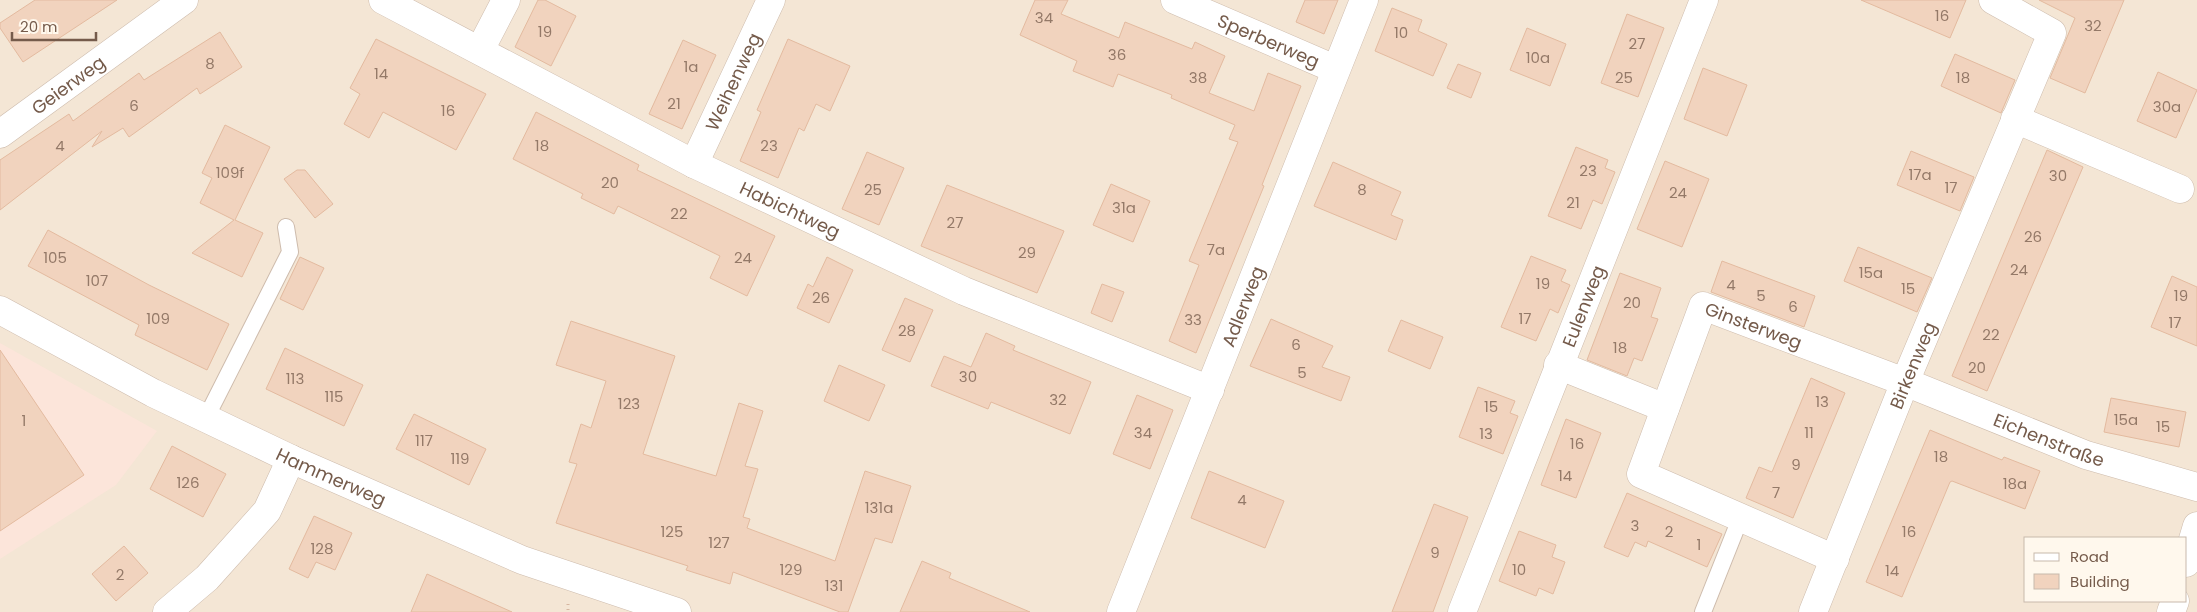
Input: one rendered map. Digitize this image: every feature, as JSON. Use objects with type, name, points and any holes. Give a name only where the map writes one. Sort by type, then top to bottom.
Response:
[{"type":"street","name":"Geierweg","points":[[0,134],[184,0]]},
{"type":"street","name":"Habichtweg","points":[[383,0],[694,164],[964,291],[1210,390]]},
{"type":"street","points":[[480,50],[506,0]]},
{"type":"street","name":"Weihenweg","points":[[694,164],[771,0]]},
{"type":"street","name":"Sperberweg","points":[[1176,0],[1335,69]]},
{"type":"street","name":"Adlerweg","points":[[1120,612],[1364,0]]},
{"type":"street","name":"Eulenweg","points":[[1462,612],[1558,365],[1704,0]]},
{"type":"street","name":"Birkenweg","points":[[1813,612],[1905,382],[2052,33],[1993,0]]},
{"type":"street","points":[[2015,119],[2180,189]]},
{"type":"street","name":"Ginsterweg","points":[[1835,559],[1641,474],[1703,306],[1905,382]]},
{"type":"street","name":"Hammerweg","points":[[0,310],[153,393],[291,459],[522,560],[677,612]]},
{"type":"street","points":[[1558,365],[1665,408]]},
{"type":"street","name":"Eichenstraße","points":[[1905,382],[2086,455],[2197,487]]},
{"type":"street","points":[[166,612],[207,578],[267,511],[291,459]]},
{"type":"street","points":[[2187,560],[2197,526]]},
{"type":"lane","points":[[206,418],[290,252],[286,227]]},
{"type":"lane","points":[[1703,612],[1740,518]]},
{"type":"shaded area","points":[[0,0],[2197,0],[2197,612],[0,612]]},
{"type":"shaded area","points":[[0,343],[157,431],[116,485],[0,559]]},
{"type":"building","points":[[35,0],[117,0],[23,62],[0,28],[0,23]]},
{"type":"building","points":[[538,0],[545,0],[576,16],[551,66],[515,47]]},
{"type":"building","points":[[1035,0],[1068,0],[1061,14],[1119,38],[1125,22],[1192,49],[1195,42],[1225,56],[1209,93],[1254,111],[1268,73],[1301,86],[1262,185],[1264,186],[1196,353],[1169,341],[1199,265],[1189,261],[1238,142],[1229,139],[1235,125],[1171,98],[1172,95],[1118,74],[1113,87],[1073,71],[1077,61],[1020,35]]},
{"type":"building","points":[[1305,0],[1338,0],[1324,34],[1296,22]]},
{"type":"building","points":[[1861,0],[1966,0],[1950,38]]},
{"type":"building","points":[[2039,0],[2124,0],[2085,93],[2050,78],[2075,18]]},
{"type":"building","points":[[1392,8],[1422,20],[1418,31],[1447,44],[1433,76],[1375,51]]},
{"type":"building","points":[[1627,14],[1664,28],[1638,97],[1601,83]]},
{"type":"building","points":[[1527,28],[1566,44],[1550,86],[1510,70]]},
{"type":"building","points":[[220,32],[242,67],[200,94],[197,88],[129,137],[123,128],[92,147],[102,131],[0,210],[0,160],[69,114],[73,121],[139,73],[144,80]]},
{"type":"building","points":[[376,39],[486,94],[456,150],[383,112],[369,138],[344,124],[360,94],[350,88]]},
{"type":"building","points":[[788,39],[850,66],[830,111],[816,104],[804,131],[799,128],[778,178],[740,161],[761,112],[757,110]]},
{"type":"building","points":[[683,40],[716,55],[682,129],[649,114]]},
{"type":"building","points":[[1955,54],[2015,80],[2001,113],[1941,86]]},
{"type":"building","points":[[1458,64],[1481,73],[1471,98],[1447,88]]},
{"type":"building","points":[[1703,68],[1747,85],[1727,136],[1684,119]]},
{"type":"building","points":[[2158,72],[2197,90],[2176,138],[2137,121]]},
{"type":"building","points":[[536,112],[639,165],[637,170],[775,236],[747,296],[710,278],[720,256],[618,206],[614,214],[581,198],[583,194],[513,159]]},
{"type":"building","points":[[225,125],[270,147],[235,220],[263,233],[242,277],[192,253],[234,220],[200,203],[212,178],[202,173]]},
{"type":"building","points":[[1576,147],[1608,160],[1605,168],[1615,172],[1602,204],[1593,200],[1581,229],[1548,216]]},
{"type":"building","points":[[2047,150],[2083,167],[1987,391],[1952,376]]},
{"type":"building","points":[[1911,151],[1974,177],[1960,211],[1897,185]]},
{"type":"building","points":[[867,152],[904,168],[879,225],[842,209]]},
{"type":"building","points":[[1665,161],[1709,179],[1682,247],[1637,229]]},
{"type":"building","points":[[1333,162],[1401,192],[1391,215],[1403,220],[1396,240],[1314,206]]},
{"type":"building","points":[[297,170],[305,170],[333,204],[315,218],[284,179]]},
{"type":"building","points":[[1111,184],[1150,201],[1133,242],[1093,225]]},
{"type":"building","points":[[947,185],[1064,231],[1037,293],[921,246]]},
{"type":"building","points":[[48,230],[149,285],[229,324],[207,370],[135,335],[139,325],[28,266]]},
{"type":"building","points":[[1858,247],[1932,278],[1917,312],[1844,281]]},
{"type":"building","points":[[1531,256],[1566,270],[1561,281],[1570,285],[1558,313],[1550,309],[1536,341],[1501,327]]},
{"type":"building","points":[[300,257],[324,268],[303,310],[280,299]]},
{"type":"building","points":[[827,257],[853,270],[829,323],[797,308],[808,284],[813,287]]},
{"type":"building","points":[[1722,261],[1815,296],[1804,327],[1711,292]]},
{"type":"building","points":[[1620,273],[1661,288],[1651,317],[1658,319],[1642,361],[1634,358],[1627,376],[1587,360]]},
{"type":"building","points":[[2172,276],[2197,287],[2197,346],[2151,327]]},
{"type":"building","points":[[1102,284],[1124,292],[1112,322],[1091,313]]},
{"type":"building","points":[[905,298],[933,310],[910,362],[882,350]]},
{"type":"building","points":[[1271,319],[1333,346],[1322,367],[1350,377],[1341,401],[1250,366]]},
{"type":"building","points":[[1401,320],[1443,337],[1430,369],[1388,351]]},
{"type":"building","points":[[571,321],[675,356],[643,454],[716,476],[739,403],[763,411],[745,466],[758,469],[743,517],[750,519],[747,528],[835,561],[865,471],[911,486],[892,543],[875,538],[848,612],[840,612],[733,572],[730,584],[686,570],[688,566],[556,523],[577,464],[569,462],[581,424],[591,428],[606,381],[556,365]]},
{"type":"building","points":[[986,333],[1015,346],[1013,350],[1091,382],[1070,434],[991,402],[988,409],[931,386],[944,356],[971,367]]},
{"type":"building","points":[[285,348],[363,385],[344,426],[266,389]]},
{"type":"building","points":[[0,350],[84,475],[0,531]]},
{"type":"building","points":[[839,365],[885,385],[869,421],[824,401]]},
{"type":"building","points":[[1811,378],[1845,393],[1793,518],[1746,498],[1759,467],[1772,472]]},
{"type":"building","points":[[1478,387],[1515,401],[1510,413],[1518,416],[1503,454],[1459,437]]},
{"type":"building","points":[[1137,395],[1173,410],[1150,469],[1113,454]]},
{"type":"building","points":[[2111,398],[2186,412],[2179,447],[2104,432]]},
{"type":"building","points":[[414,414],[486,449],[469,485],[396,449]]},
{"type":"building","points":[[1566,419],[1601,433],[1576,498],[1541,485]]},
{"type":"building","points":[[1930,430],[2002,460],[2004,457],[2040,471],[2025,509],[1952,481],[1950,482],[1902,597],[1866,582]]},
{"type":"building","points":[[172,446],[226,474],[203,517],[150,489]]},
{"type":"building","points":[[1209,471],[1284,501],[1265,548],[1191,518]]},
{"type":"building","points":[[1627,493],[1722,534],[1707,567],[1648,541],[1646,547],[1635,542],[1628,557],[1604,547]]},
{"type":"building","points":[[1434,504],[1468,517],[1433,612],[1392,612]]},
{"type":"building","points":[[314,516],[352,533],[335,570],[316,562],[308,578],[289,569]]},
{"type":"building","points":[[1519,531],[1556,545],[1552,557],[1565,562],[1553,594],[1539,588],[1536,596],[1499,581]]},
{"type":"building","points":[[124,546],[148,573],[116,601],[92,574]]},
{"type":"building","points":[[922,561],[951,573],[949,578],[1030,612],[900,612]]},
{"type":"building","points":[[427,574],[512,612],[411,612]]}]
